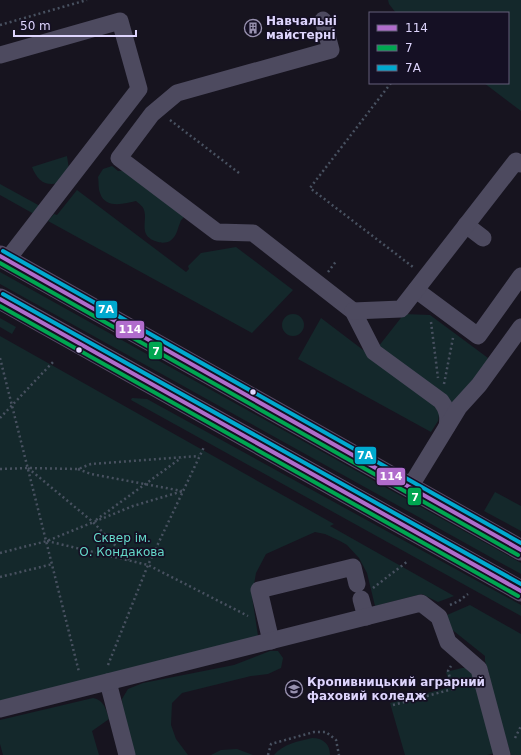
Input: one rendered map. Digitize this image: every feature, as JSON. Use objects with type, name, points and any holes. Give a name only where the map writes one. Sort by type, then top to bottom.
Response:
[{"type":"main road","points":[[3,258],[521,550]]},
{"type":"main road","points":[[0,299],[521,591]]},
{"type":"lane","points":[[323,20],[331,50],[177,93],[152,114],[119,158],[217,232],[254,233],[353,312],[374,352],[441,401],[448,412],[448,426]]},
{"type":"lane","points":[[0,55],[120,21],[139,89],[3,258]]},
{"type":"lane","points":[[353,312],[401,310],[422,295],[426,276],[516,161],[521,164]]},
{"type":"lane","points":[[466,225],[483,238]]},
{"type":"lane","points":[[422,295],[478,336],[521,276]]},
{"type":"lane","points":[[410,487],[459,406],[479,385],[521,327]]},
{"type":"lane","points":[[269,633],[258,590],[353,567],[366,617]]},
{"type":"lane","points":[[0,709],[104,683],[269,633],[366,617],[422,603],[439,617],[448,642],[479,669],[502,755]]},
{"type":"lane","points":[[104,683],[127,755]]},
{"type":"path","points":[[0,25],[87,0]]},
{"type":"path","points":[[390,84],[310,188],[426,276]]},
{"type":"path","points":[[157,110],[239,173]]},
{"type":"path","points":[[331,267],[337,260]]},
{"type":"path","points":[[422,295],[441,401]]},
{"type":"path","points":[[441,401],[456,320]]},
{"type":"path","points":[[0,358],[83,688]]},
{"type":"path","points":[[0,418],[53,362]]},
{"type":"path","points":[[104,683],[148,565],[204,447]]},
{"type":"path","points":[[78,469],[91,464],[199,456]]},
{"type":"path","points":[[93,522],[182,457]]},
{"type":"path","points":[[28,468],[93,522],[130,561]]},
{"type":"path","points":[[0,469],[78,469],[91,474],[182,491]]},
{"type":"path","points":[[0,553],[47,541],[133,506],[182,491]]},
{"type":"path","points":[[47,541],[148,565],[269,633]]},
{"type":"path","points":[[359,591],[371,590],[408,561]]},
{"type":"path","points":[[0,577],[53,564]]},
{"type":"path","points":[[448,606],[459,601],[468,594]]},
{"type":"path","points":[[393,705],[453,689],[448,672],[460,653]]},
{"type":"path","points":[[268,755],[271,744],[314,732],[326,732],[336,740],[339,755]]},
{"type":"green space","points":[[388,0],[521,0],[521,111],[485,84],[509,84],[509,12],[395,12],[389,4]]},
{"type":"green space","points":[[67,156],[69,169],[59,183],[46,183],[36,176],[32,167]]},
{"type":"green space","points":[[112,166],[118,171],[129,170],[188,214],[181,220],[175,235],[170,241],[159,242],[148,236],[145,232],[144,210],[136,201],[115,204],[102,198],[99,191],[98,177],[103,169]]},
{"type":"green space","points":[[0,184],[40,206],[34,214],[0,195]]},
{"type":"green space","points":[[77,190],[186,272],[189,269],[188,266],[201,253],[236,247],[293,290],[252,333],[48,221],[54,214],[57,215]]},
{"type":"green space","points":[[0,272],[521,563],[521,574],[0,284]]},
{"type":"green space","points":[[293,314],[297,315],[303,321],[303,329],[297,335],[293,336],[289,335],[283,329],[282,325],[283,321],[289,315]]},
{"type":"green space","points":[[404,314],[430,315],[488,358],[474,386],[439,415],[438,421],[431,432],[298,359],[321,318],[371,356]]},
{"type":"green space","points":[[0,318],[16,327],[12,334],[0,327]]},
{"type":"green space","name":"Сквер ім. О. Кондакова","points":[[0,336],[334,524],[330,526],[454,596],[438,602],[422,594],[375,606],[367,573],[359,558],[347,545],[325,534],[315,532],[266,554],[256,573],[252,596],[258,636],[0,701]]},
{"type":"green space","points":[[132,398],[147,399],[521,605],[521,616],[131,400]]},
{"type":"green space","points":[[495,492],[521,506],[521,531],[484,511]]},
{"type":"green space","points":[[470,605],[521,634],[521,755],[511,755],[492,694],[485,656],[450,628],[447,615]]},
{"type":"green space","points":[[270,651],[278,651],[283,658],[281,668],[268,674],[251,676],[182,693],[172,703],[171,725],[176,739],[188,755],[128,755],[123,728],[122,699],[128,689],[143,683],[234,665]]},
{"type":"green space","points":[[462,668],[472,670],[496,753],[487,755],[405,755],[390,703],[450,687],[446,672]]},
{"type":"green space","points":[[93,698],[100,701],[106,708],[109,719],[92,731],[99,755],[3,755],[0,744],[0,720]]},
{"type":"green space","points":[[312,738],[323,740],[329,748],[330,755],[274,755],[282,748]]},
{"type":"green space","points":[[237,749],[253,755],[211,755],[221,750]]},
{"type":"transit line","name":"7А","points":[[3,251],[521,543]]},
{"type":"transit line","name":"114","points":[[0,256],[521,550]]},
{"type":"transit line","name":"7","points":[[0,263],[518,555]]},
{"type":"transit line","name":"7А","points":[[3,294],[521,584]]},
{"type":"transit line","name":"114","points":[[0,299],[521,591]]},
{"type":"transit line","name":"7","points":[[0,306],[518,596]]},
{"type":"place","name":"Навчальні майстерні","points":[[253,28]]},
{"type":"place","name":"Кропивницький аграрний фаховий коледж","points":[[294,689]]}]
